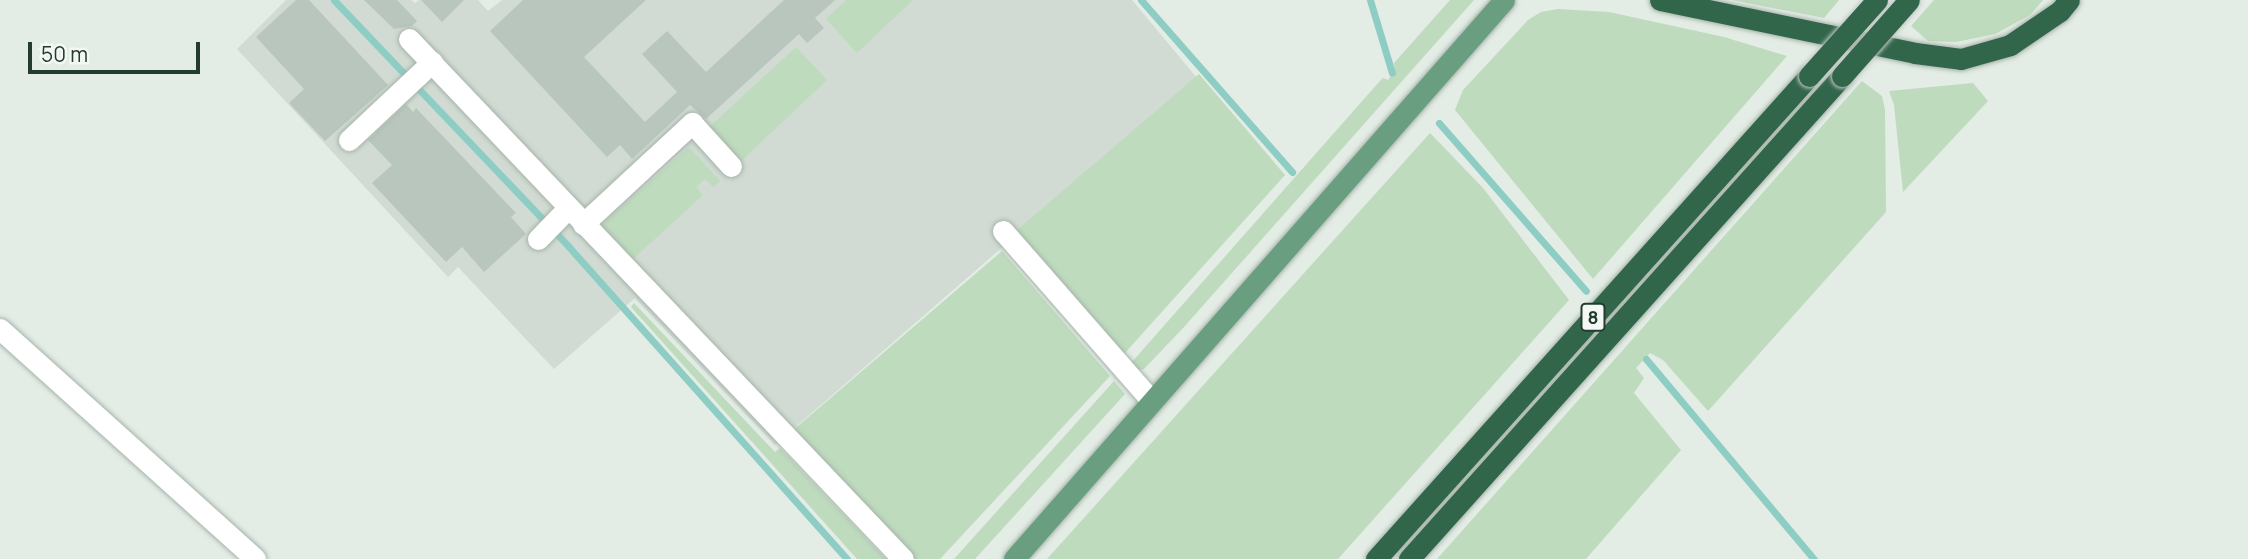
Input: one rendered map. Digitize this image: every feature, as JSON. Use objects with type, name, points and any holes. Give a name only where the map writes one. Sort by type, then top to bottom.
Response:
[{"type":"highway","points":[[1660,0],[1915,53],[1961,59],[2010,45],[2060,11],[2069,0]]},
{"type":"highway","name":"8","points":[[1376,559],[1877,0]]},
{"type":"highway","name":"8","points":[[1409,559],[1909,0]]},
{"type":"main road","points":[[1014,559],[1504,0]]},
{"type":"street","points":[[409,39],[426,68],[551,225],[583,224],[692,123],[731,166]]},
{"type":"street","points":[[349,140],[426,68]]},
{"type":"street","points":[[583,224],[903,559]]},
{"type":"street","points":[[1003,232],[1151,400]]},
{"type":"street","points":[[0,329],[255,559]]},
{"type":"shaded area","points":[[286,0],[411,0],[415,3],[419,0],[478,0],[488,11],[502,0],[1132,0],[1197,78],[775,445],[635,298],[554,369],[458,267],[448,277],[237,49]]},
{"type":"green space","points":[[846,0],[913,0],[857,53],[826,19]]},
{"type":"green space","points":[[1450,0],[1474,0],[1184,327],[1144,369],[1139,370],[1131,363],[1379,82],[1383,78],[1388,80],[1395,70],[1394,63]]},
{"type":"green space","points":[[1732,0],[1839,0],[1824,18]]},
{"type":"green space","points":[[1934,0],[2043,0],[2030,15],[1995,34],[1956,42],[1928,41],[1911,26]]},
{"type":"green space","points":[[1558,9],[1609,12],[1724,37],[1787,56],[1593,279],[1455,110],[1463,90],[1528,20],[1541,12]]},
{"type":"green space","points":[[796,47],[827,80],[738,164],[706,130]]},
{"type":"green space","points":[[1199,74],[1285,175],[1124,354],[1017,230]]},
{"type":"green space","points":[[1862,81],[1882,96],[1885,110],[1886,212],[1708,411],[1663,360],[1650,353],[1636,368],[1644,378],[1634,393],[1681,450],[1586,559],[1437,559]]},
{"type":"green space","points":[[1973,83],[1988,101],[1903,192],[1894,105],[1889,91]]},
{"type":"green space","points":[[1430,133],[1483,188],[1569,300],[1338,559],[1047,559]]},
{"type":"green space","points":[[689,147],[720,181],[713,187],[705,179],[696,187],[703,195],[630,262],[598,228]]},
{"type":"green space","points":[[1002,251],[1110,376],[940,559],[912,559],[791,432]]},
{"type":"green space","points":[[634,303],[775,452],[780,448],[886,559],[857,559],[631,307]]},
{"type":"green space","points":[[1114,381],[1125,394],[975,559],[954,559]]},
{"type":"building","points":[[296,0],[309,0],[388,85],[325,141],[289,103],[304,89],[256,37]]},
{"type":"building","points":[[364,0],[397,0],[417,21],[412,26],[394,29]]},
{"type":"building","points":[[421,0],[464,0],[442,22]]},
{"type":"building","points":[[523,0],[646,0],[584,57],[645,122],[677,92],[642,54],[667,31],[706,72],[784,0],[835,0],[815,18],[824,28],[807,43],[799,34],[706,119],[690,105],[632,159],[620,145],[607,157],[490,31]]},
{"type":"building","points":[[406,104],[413,112],[416,108],[516,213],[511,217],[526,234],[484,272],[462,247],[446,262],[372,183],[392,165],[368,140]]},
{"type":"waterway","points":[[334,0],[569,247],[847,559]]},
{"type":"waterway","points":[[1141,0],[1292,172]]},
{"type":"waterway","points":[[1370,0],[1392,73]]},
{"type":"waterway","points":[[1439,123],[1586,291]]},
{"type":"waterway","points":[[1646,359],[1814,559]]}]
